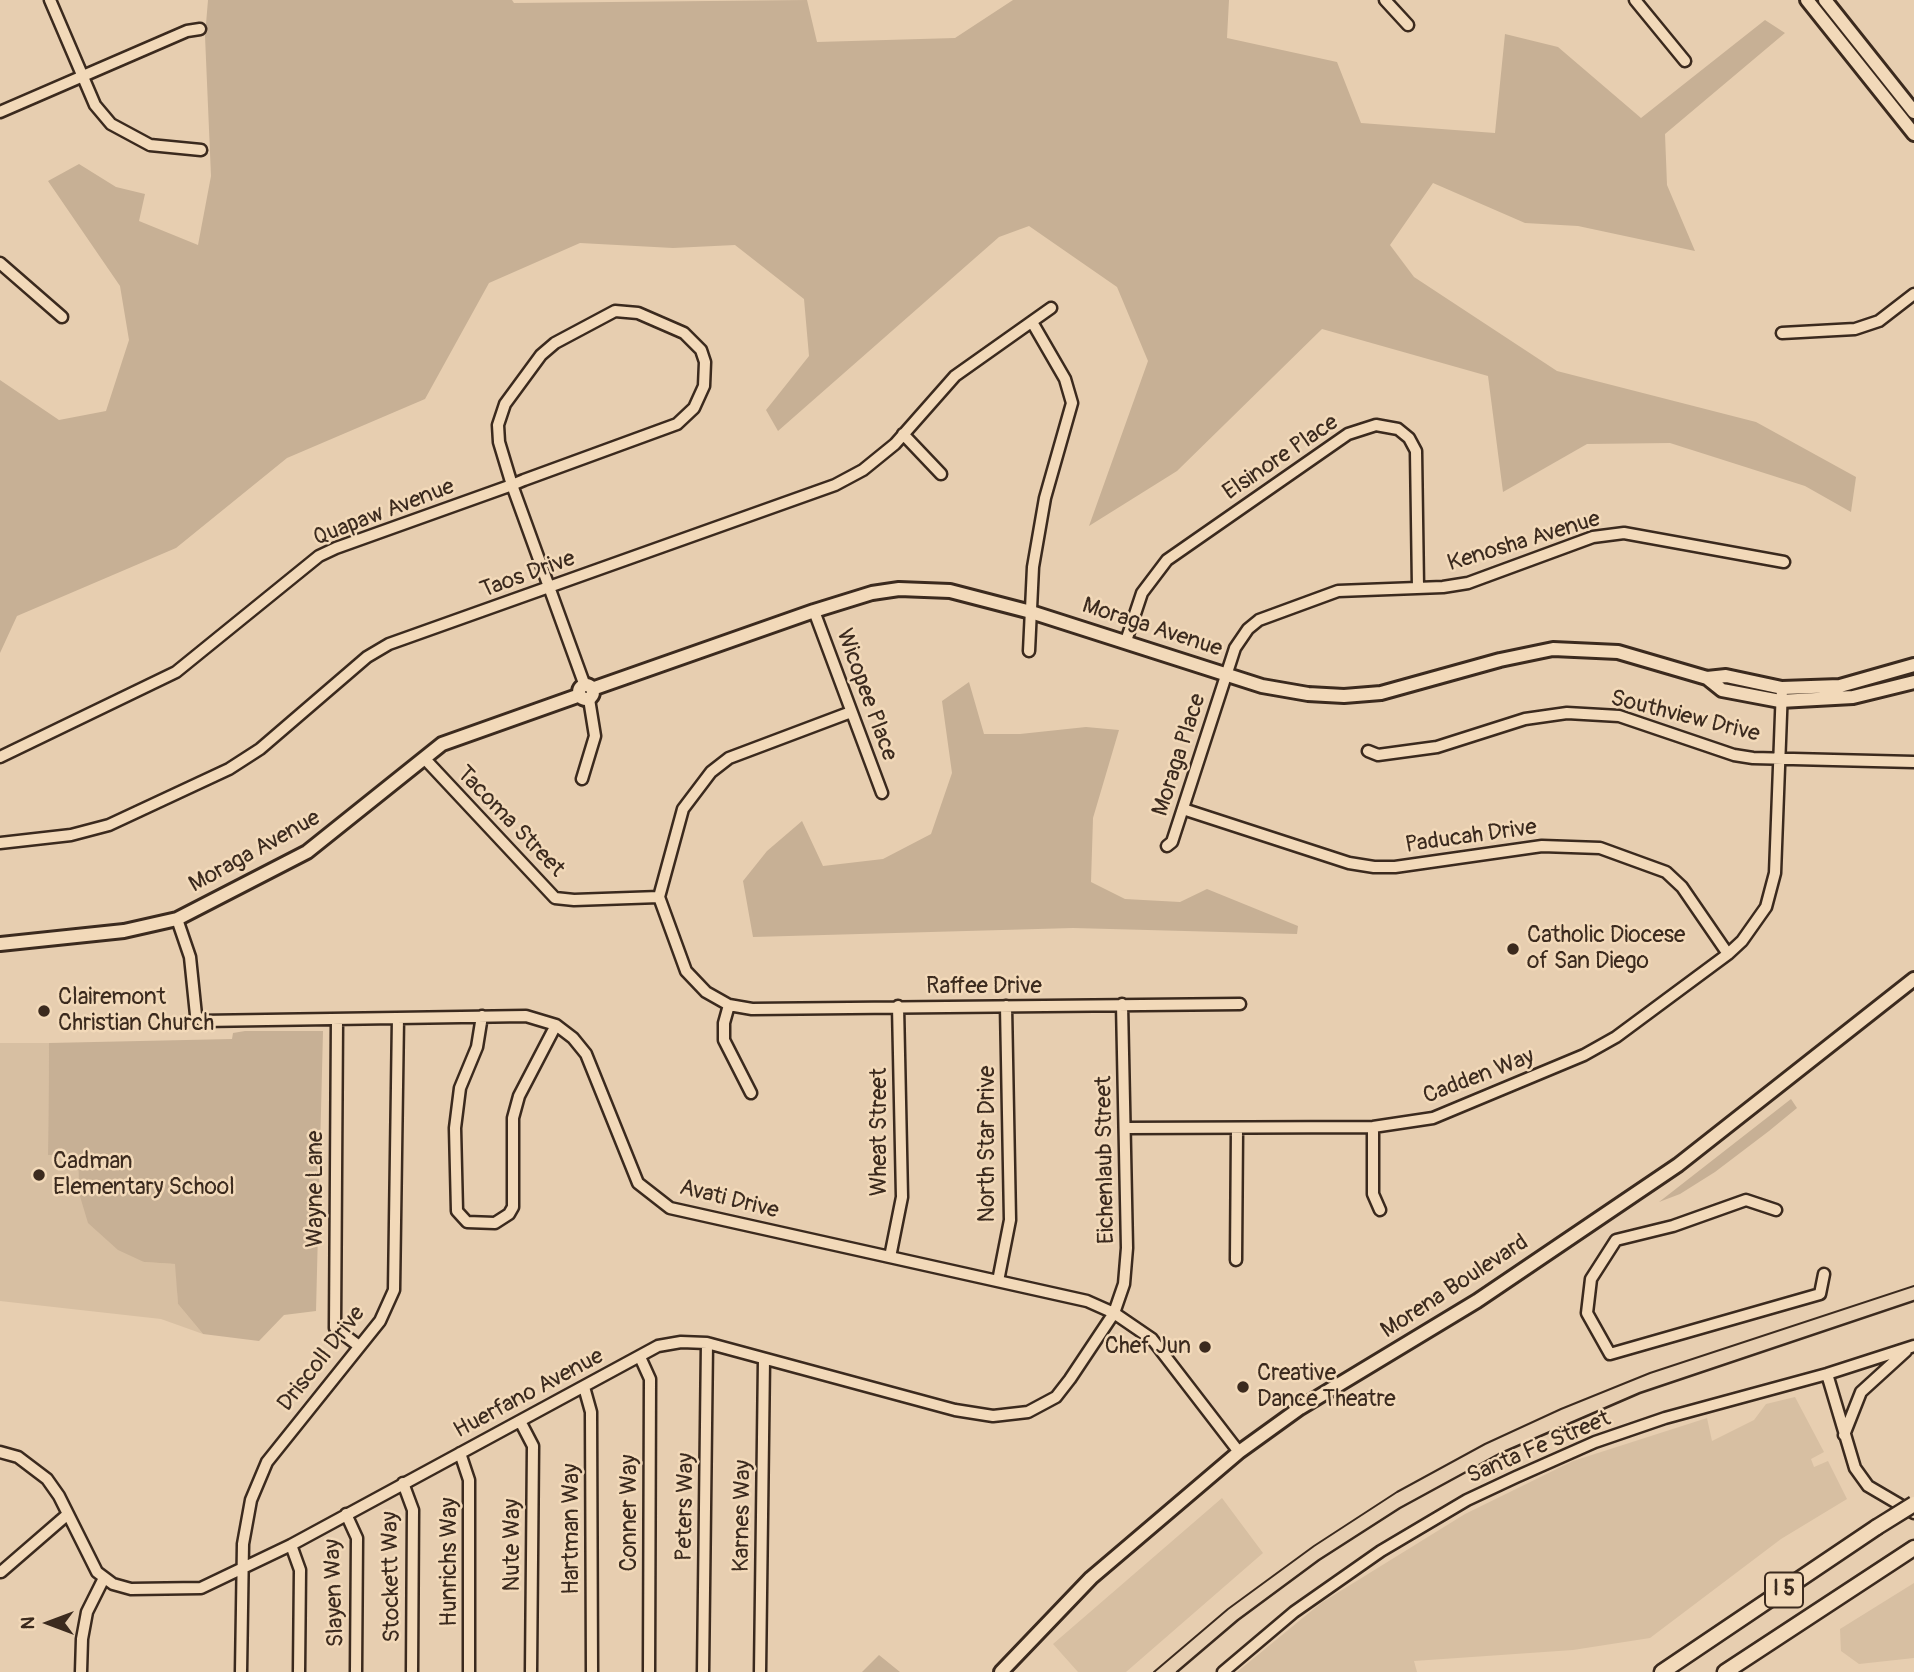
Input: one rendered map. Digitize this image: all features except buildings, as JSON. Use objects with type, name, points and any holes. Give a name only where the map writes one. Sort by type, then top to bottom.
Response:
[{"type":"highway","name":"I 5","points":[[1662,1672],[1914,1504]]},
{"type":"highway","name":"I 5","points":[[1725,1672],[1910,1550]]},
{"type":"main road","points":[[1807,0],[1914,134]]},
{"type":"main road","points":[[1825,0],[1914,112]]},
{"type":"main road","name":"Moraga Avenue","points":[[0,944],[124,932],[177,919],[307,852],[442,744],[460,735],[872,593],[923,589],[950,591],[1031,612],[1262,686],[1344,696],[1381,693],[1500,660],[1553,649],[1581,648],[1618,652],[1707,678],[1726,676],[1782,688],[1840,686],[1914,665]]},
{"type":"main road","name":"Moraga Avenue","points":[[1707,678],[1722,690],[1780,701],[1853,697],[1914,682]]},
{"type":"main road","name":"Morena Boulevard","points":[[1001,1672],[1091,1578],[1239,1452],[1300,1408],[1477,1301],[1678,1165],[1898,990],[1914,982]]},
{"type":"street","points":[[50,0],[95,105],[111,124],[125,134],[150,145],[201,150]]},
{"type":"street","points":[[1385,0],[1408,25]]},
{"type":"street","points":[[1635,0],[1685,61]]},
{"type":"street","points":[[0,112],[187,31],[200,29]]},
{"type":"street","points":[[0,263],[62,317]]},
{"type":"street","points":[[1782,332],[1855,329],[1879,321],[1914,294]]},
{"type":"street","name":"Taos Drive","points":[[0,843],[71,835],[110,825],[229,769],[260,749],[367,657],[389,644],[835,485],[863,470],[903,434],[955,376],[1051,308]]},
{"type":"street","name":"Quapaw Avenue","points":[[0,757],[176,672],[319,556],[512,485],[677,424],[694,408],[705,386],[705,362],[701,351],[684,333],[638,313],[615,311],[555,343],[541,355],[505,404],[498,425],[499,442],[512,485]]},
{"type":"street","points":[[1029,651],[1033,567],[1045,498],[1072,402],[1065,379],[1032,322]]},
{"type":"street","name":"Elsinore Place","points":[[1126,641],[1142,593],[1167,560],[1348,434],[1376,425],[1398,429],[1409,438],[1416,451],[1418,587]]},
{"type":"street","points":[[903,434],[941,474]]},
{"type":"street","points":[[512,485],[587,692],[595,736],[582,779]]},
{"type":"street","name":"Kenosha Avenue","points":[[1227,674],[1235,648],[1248,629],[1259,620],[1338,591],[1468,583],[1593,537],[1624,533],[1784,562]]},
{"type":"street","name":"Wicopee Place","points":[[814,611],[882,793]]},
{"type":"street","name":"Moraga Place","points":[[1167,846],[1172,842],[1227,674]]},
{"type":"street","name":"Cadden Way","points":[[1125,1128],[1237,1129],[1303,1125],[1396,1125],[1448,1113],[1584,1055],[1616,1037],[1728,954],[1742,941],[1766,907],[1775,873],[1782,688]]},
{"type":"street","points":[[751,1093],[724,1040],[724,1023],[730,1005],[706,992],[686,971],[659,897],[683,808],[711,772],[729,758],[851,712]]},
{"type":"street","name":"Southview Drive","points":[[1367,751],[1378,755],[1437,747],[1525,719],[1567,713],[1619,716],[1734,755],[1914,762]]},
{"type":"street","name":"Tacoma Street","points":[[424,758],[555,898],[573,900],[659,897]]},
{"type":"street","name":"Paducah Drive","points":[[1183,808],[1349,863],[1374,867],[1395,867],[1542,846],[1600,848],[1665,872],[1682,887],[1728,954]]},
{"type":"street","name":"Avati Drive","points":[[177,919],[190,957],[195,1016],[202,1021],[526,1016],[556,1025],[573,1038],[586,1054],[631,1169],[638,1183],[651,1195],[680,1212],[1087,1301],[1114,1313],[1152,1339],[1239,1452]]},
{"type":"street","name":"Eichenlaub Street","points":[[1114,1313],[1124,1284],[1127,1248],[1122,1004]]},
{"type":"street","name":"Raffee Drive","points":[[730,1005],[752,1009],[1240,1004]]},
{"type":"street","name":"Wheat Street","points":[[890,1257],[902,1197],[898,1006]]},
{"type":"street","name":"North Star Drive","points":[[998,1281],[1010,1220],[1006,1006]]},
{"type":"street","points":[[482,1016],[477,1047],[460,1088],[455,1128],[457,1211],[467,1222],[495,1223],[513,1207],[513,1118],[519,1096],[556,1025]]},
{"type":"street","name":"Driscoll Drive","points":[[241,1672],[243,1544],[251,1500],[267,1462],[380,1321],[394,1290],[398,1018]]},
{"type":"street","name":"Wayne Lane","points":[[337,1020],[335,1328],[359,1346]]},
{"type":"street","points":[[1373,1127],[1373,1194],[1380,1210]]},
{"type":"street","points":[[1236,1260],[1237,1129]]},
{"type":"street","points":[[1776,1210],[1746,1200],[1673,1226],[1616,1240],[1591,1279],[1587,1313],[1610,1354],[1820,1294],[1824,1274]]},
{"type":"street","name":"Huerfano Avenue","points":[[104,1578],[131,1589],[201,1588],[291,1545],[658,1346],[681,1342],[707,1343],[955,1410],[993,1416],[1028,1412],[1056,1397],[1114,1313]]},
{"type":"street","name":"Peters Way","points":[[703,1672],[707,1343]]},
{"type":"street","points":[[1844,1435],[1861,1392],[1912,1346]]},
{"type":"street","name":"Santa Fe Street","points":[[1223,1672],[1323,1590],[1468,1500],[1595,1442],[1665,1418],[1827,1374],[1912,1346]]},
{"type":"street","name":"Conner Way","points":[[640,1357],[650,1379],[649,1672]]},
{"type":"street","name":"Karnes Way","points":[[760,1672],[764,1360]]},
{"type":"street","points":[[1827,1374],[1844,1435],[1862,1480],[1882,1496],[1914,1513]]},
{"type":"street","name":"Hartman Way","points":[[584,1387],[591,1412],[592,1672]]},
{"type":"street","name":"Nute Way","points":[[520,1421],[533,1446],[531,1672]]},
{"type":"street","points":[[0,1452],[18,1457],[47,1479],[97,1572],[104,1578],[87,1612],[82,1639],[81,1672]]},
{"type":"street","name":"Hunrichs Way","points":[[460,1452],[469,1480],[469,1672]]},
{"type":"street","name":"Stockett Way","points":[[403,1483],[413,1510],[412,1672]]},
{"type":"street","points":[[1,1572],[68,1514]]},
{"type":"street","name":"Slayen Way","points":[[346,1514],[356,1538],[356,1672]]},
{"type":"street","points":[[291,1545],[300,1570],[299,1672]]},
{"type":"shaded area","points":[[208,0],[512,0],[514,3],[807,0],[817,42],[955,38],[1013,0],[1229,0],[1227,38],[1337,62],[1361,123],[1495,133],[1505,34],[1558,47],[1641,118],[1765,20],[1785,33],[1665,134],[1667,185],[1695,251],[1578,226],[1525,223],[1433,183],[1390,245],[1414,277],[1557,371],[1756,422],[1856,477],[1851,512],[1805,486],[1670,443],[1587,444],[1503,492],[1488,376],[1322,329],[1177,471],[1089,526],[1148,361],[1117,287],[1029,226],[999,237],[778,431],[766,410],[809,356],[804,299],[735,245],[673,248],[580,243],[489,283],[425,399],[287,458],[176,548],[17,616],[0,653],[0,380],[59,420],[106,411],[129,340],[120,286],[48,181],[79,164],[116,187],[145,194],[139,221],[198,245],[211,176],[205,36]]},
{"type":"shaded area","points":[[969,682],[984,734],[1020,734],[1086,727],[1119,730],[1093,818],[1091,882],[1125,899],[1180,902],[1207,889],[1298,926],[1297,934],[1073,928],[753,937],[743,881],[767,851],[802,821],[823,866],[883,859],[931,834],[952,773],[942,701]]},
{"type":"shaded area","points":[[323,1031],[316,1311],[284,1315],[259,1341],[203,1334],[178,1304],[175,1264],[144,1262],[118,1250],[88,1223],[79,1193],[78,1156],[48,1155],[49,1043],[232,1039],[233,1033]]},
{"type":"shaded area","name":"Cadman Elementary School","points":[[0,1043],[49,1043],[48,1155],[78,1156],[79,1193],[144,1262],[176,1264],[178,1304],[203,1334],[161,1319],[0,1301]]},
{"type":"shaded area","points":[[1791,1099],[1797,1108],[1769,1131],[1715,1172],[1680,1194],[1659,1202]]},
{"type":"shaded area","points":[[1795,1397],[1824,1452],[1811,1459],[1814,1467],[1828,1461],[1847,1499],[1781,1539],[1650,1638],[1573,1650],[1414,1661],[1417,1672],[1237,1672],[1321,1603],[1465,1514],[1573,1461],[1707,1418],[1712,1441],[1754,1420],[1766,1404]]},
{"type":"shaded area","points":[[1222,1498],[1263,1553],[1126,1672],[1078,1672],[1053,1644]]},
{"type":"shaded area","points":[[1914,1583],[1914,1658],[1859,1664],[1841,1651],[1840,1629]]},
{"type":"shaded area","points":[[879,1655],[900,1672],[862,1672]]},
{"type":"tram line","points":[[1154,1672],[1228,1609],[1314,1546],[1397,1492],[1485,1444],[1561,1409],[1650,1373],[1914,1286]]},
{"type":"railway","points":[[1177,1672],[1238,1620],[1319,1560],[1400,1508],[1499,1454],[1640,1393],[1914,1301]]},
{"type":"place","name":"Catholic Diocese of San Diego","points":[[1513,949]]},
{"type":"place","name":"Clairemont Christian Church","points":[[44,1011]]},
{"type":"place","name":"Cadman Elementary School","points":[[39,1175]]},
{"type":"place","name":"Chef Jun","points":[[1205,1347]]},
{"type":"place","name":"Creative Dance Theatre","points":[[1243,1387]]}]
